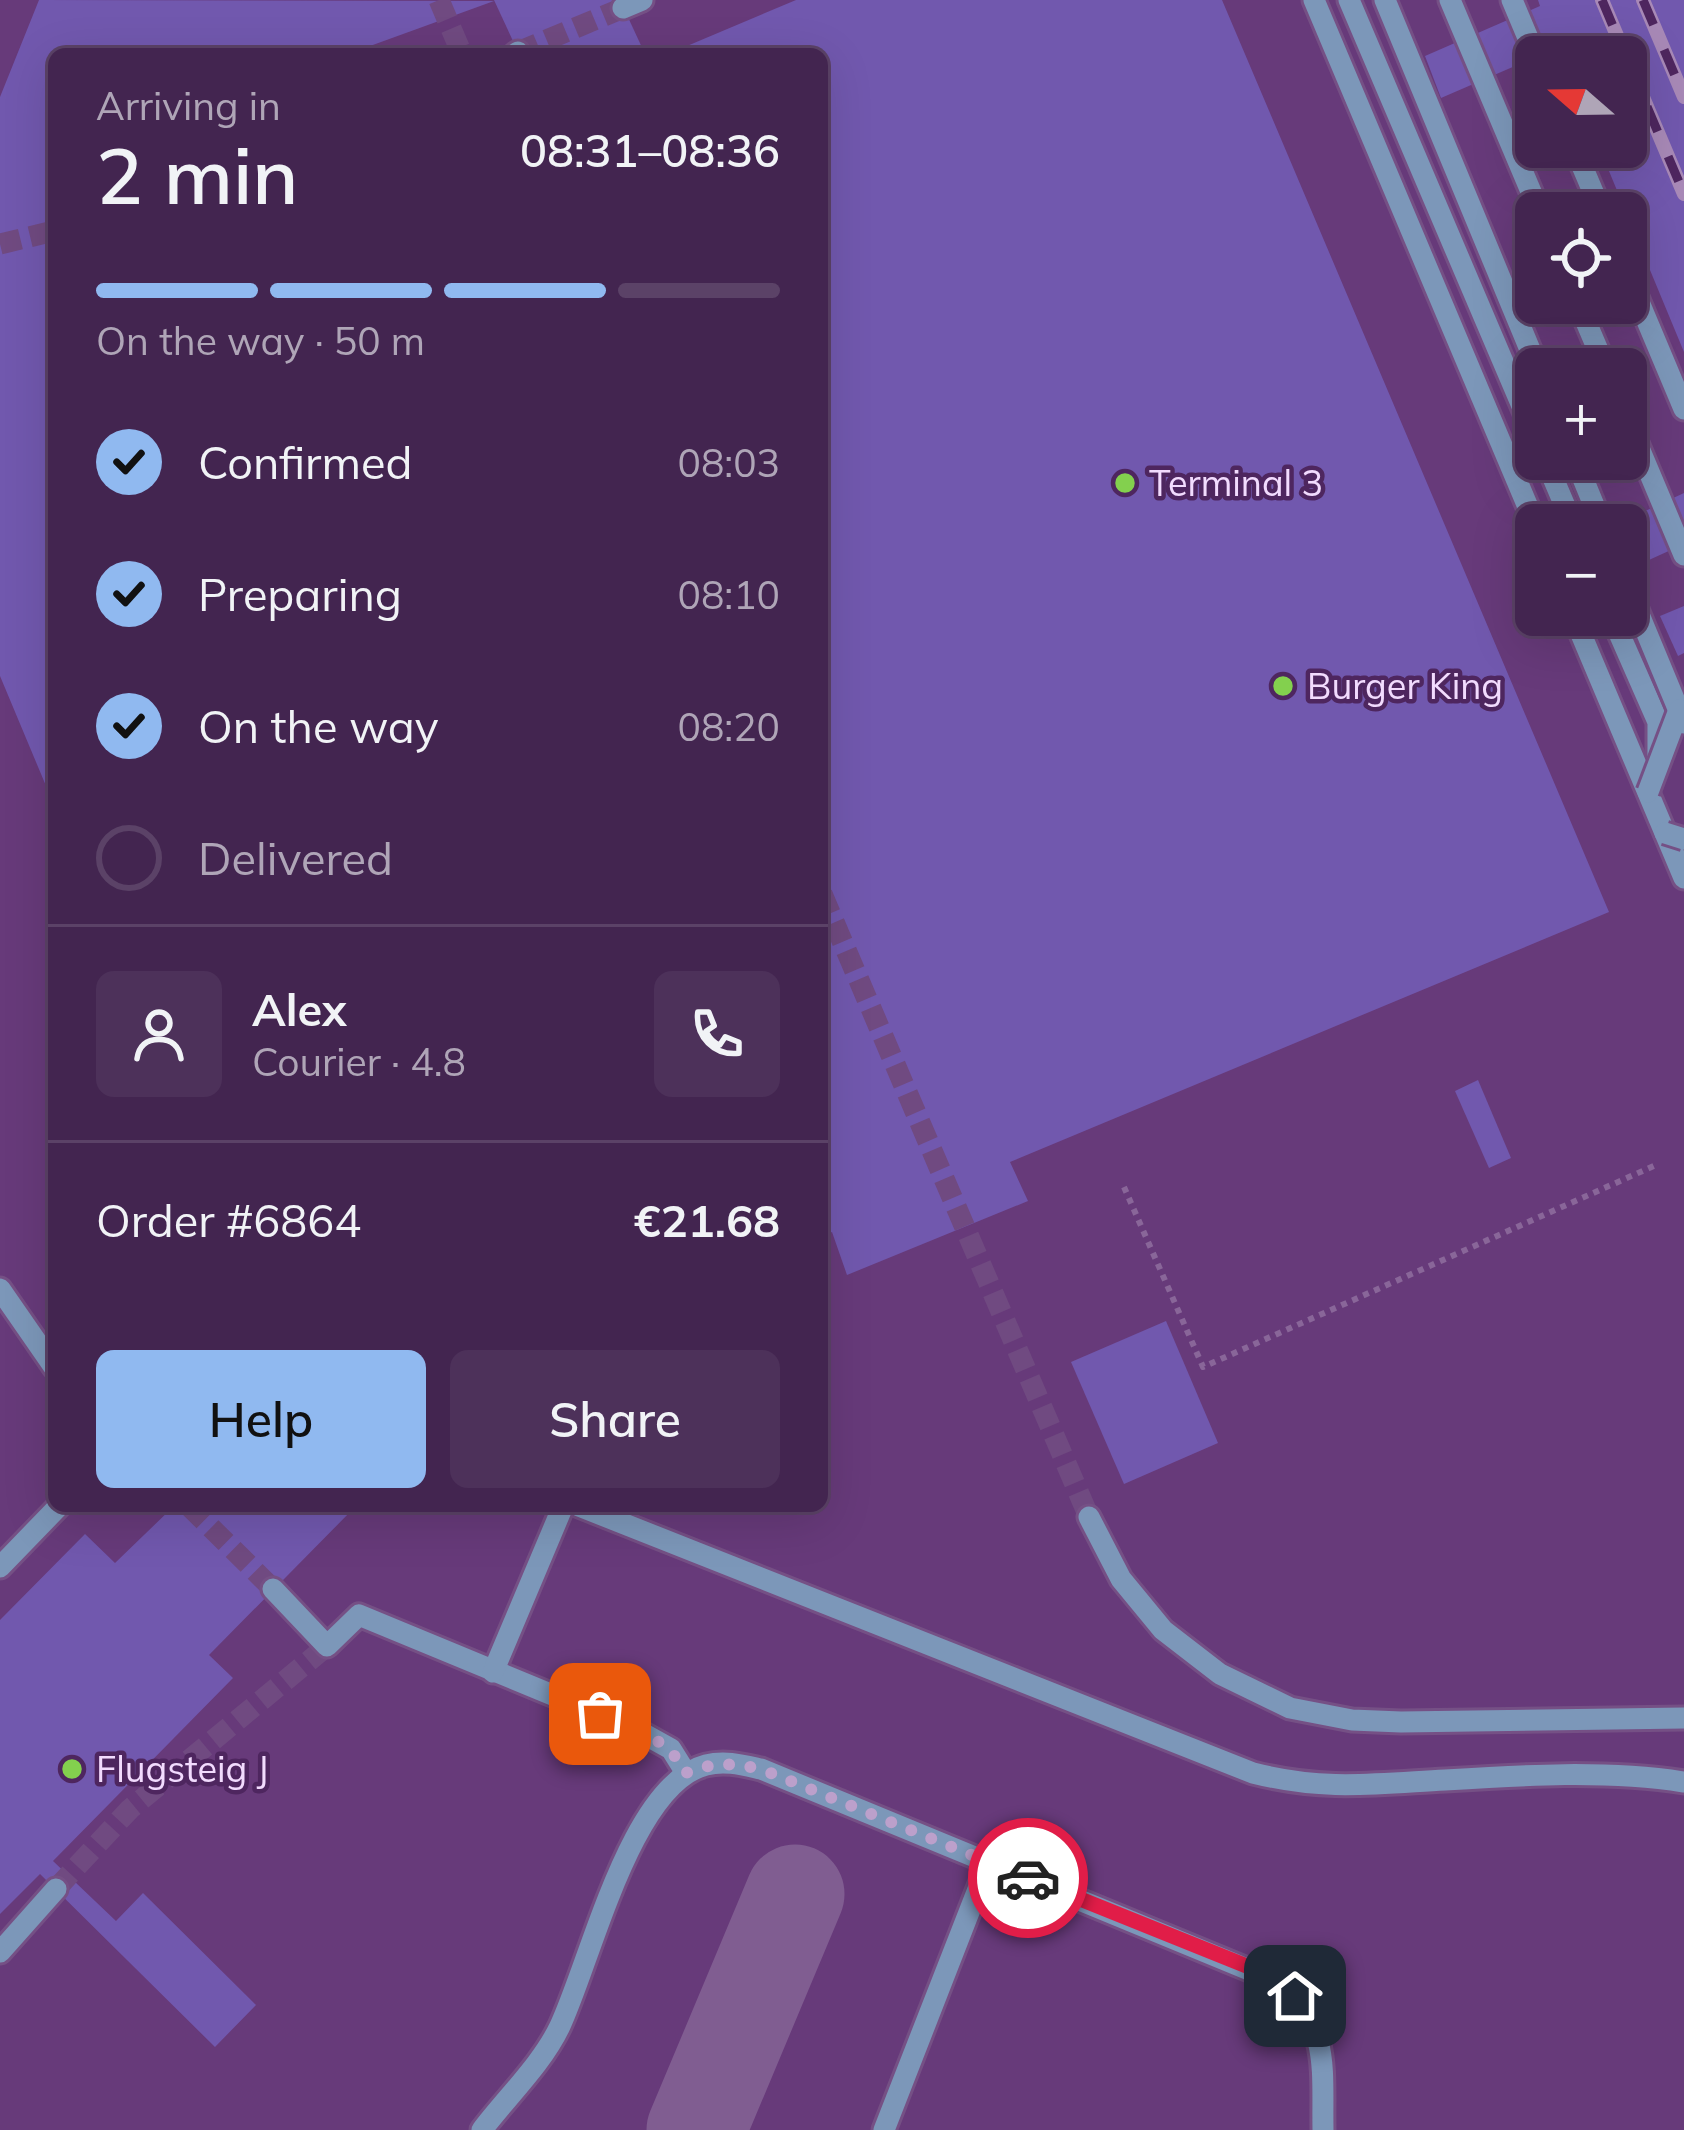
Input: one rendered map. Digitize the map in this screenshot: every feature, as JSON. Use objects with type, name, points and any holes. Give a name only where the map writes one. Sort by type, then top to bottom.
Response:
[{"type":"lane","points":[[1314,0],[1527,504]]},
{"type":"lane","points":[[1349,0],[1515,390]]},
{"type":"lane","points":[[1385,0],[1529,348]]},
{"type":"lane","points":[[1450,0],[1531,192]]},
{"type":"lane","points":[[1512,0],[1527,36]]},
{"type":"lane","points":[[1647,321],[1684,409]]},
{"type":"lane","points":[[1647,467],[1684,555]]},
{"type":"lane","points":[[1647,634],[1682,718],[1648,792]]},
{"type":"lane","points":[[1583,636],[1648,792],[1678,839]]},
{"type":"lane","points":[[1620,636],[1658,722],[1661,792],[1678,839],[1684,878]]},
{"type":"lane","points":[[1638,679],[1650,697],[1682,718]]},
{"type":"lane","points":[[0,1289],[48,1358]]},
{"type":"lane","points":[[0,1567],[53,1512]]},
{"type":"lane","points":[[494,1672],[561,1512]]},
{"type":"lane","points":[[594,1512],[1232,1765],[1299,1784],[1352,1787],[1571,1775],[1647,1776],[1684,1782]]},
{"type":"lane","points":[[1089,1517],[1121,1579],[1163,1630],[1220,1674],[1291,1708],[1352,1720],[1401,1722],[1684,1718]]},
{"type":"lane","points":[[273,1589],[327,1646],[359,1615],[658,1740],[671,1749],[686,1773]]},
{"type":"lane","points":[[482,2130],[553,2040],[642,1826],[664,1790],[706,1765],[732,1763],[761,1769],[1281,1983],[1319,2034],[1323,2130]]},
{"type":"lane","points":[[884,2130],[989,1861]]},
{"type":"lane","points":[[0,1952],[56,1888]]},
{"type":"path","points":[[1124,1187],[1203,1366],[1656,1166]]},
{"type":"shaded area","points":[[0,0],[1684,0],[1684,2130],[0,2130]]},
{"type":"building","points":[[39,0],[494,1],[365,48],[48,48],[48,791],[0,676],[0,97]]},
{"type":"building","points":[[494,0],[620,0],[642,48],[516,48]]},
{"type":"building","name":"Terminal 3","points":[[796,0],[1222,0],[1609,912],[1010,1162],[1028,1201],[847,1275],[832,1232],[828,1234],[828,48],[682,48]]},
{"type":"building","points":[[1538,0],[1684,0],[1684,352],[1647,263],[1647,192],[1618,192],[1608,168],[1647,168],[1647,36],[1515,36],[1515,66],[1441,98],[1425,56],[1540,6]]},
{"type":"building","points":[[1684,493],[1684,544],[1647,561],[1647,510]]},
{"type":"building","points":[[1684,606],[1684,653],[1678,656],[1660,616]]},
{"type":"building","points":[[1478,1080],[1511,1158],[1489,1168],[1455,1091]]},
{"type":"building","points":[[1166,1321],[1218,1443],[1124,1484],[1071,1362]]},
{"type":"building","name":"Flugsteig J","points":[[168,1512],[350,1512],[209,1655],[233,1678],[53,1861],[116,1921],[143,1893],[256,2005],[215,2047],[40,1874],[0,1914],[0,1620],[85,1534],[115,1563]]},
{"type":"taxiway","points":[[696,2130],[795,1894]]},
{"type":"tunnel","points":[[439,0],[459,48]]},
{"type":"tunnel","points":[[528,48],[623,8]]},
{"type":"tunnel","points":[[0,244],[48,232]]},
{"type":"tunnel","points":[[828,908],[1089,1517]]},
{"type":"tunnel","points":[[195,1512],[273,1589]]},
{"type":"tunnel","points":[[56,1889],[130,1809],[327,1646]]},
{"type":"railway","points":[[1602,0],[1617,36]]},
{"type":"railway","points":[[1643,0],[1684,97]]},
{"type":"railway","points":[[1647,107],[1684,194]]},
{"type":"way so far","points":[[600,1714],[658,1740],[671,1749],[686,1773],[732,1763],[761,1769],[1028,1878]]},
{"type":"place","name":"Terminal 3","points":[[1125,483]]},
{"type":"place","name":"Burger King","points":[[1283,686]]},
{"type":"place","name":"Flugsteig J","points":[[72,1769]]},
{"type":"route","points":[[1028,1878],[1264,1973],[1295,1996]]}]
